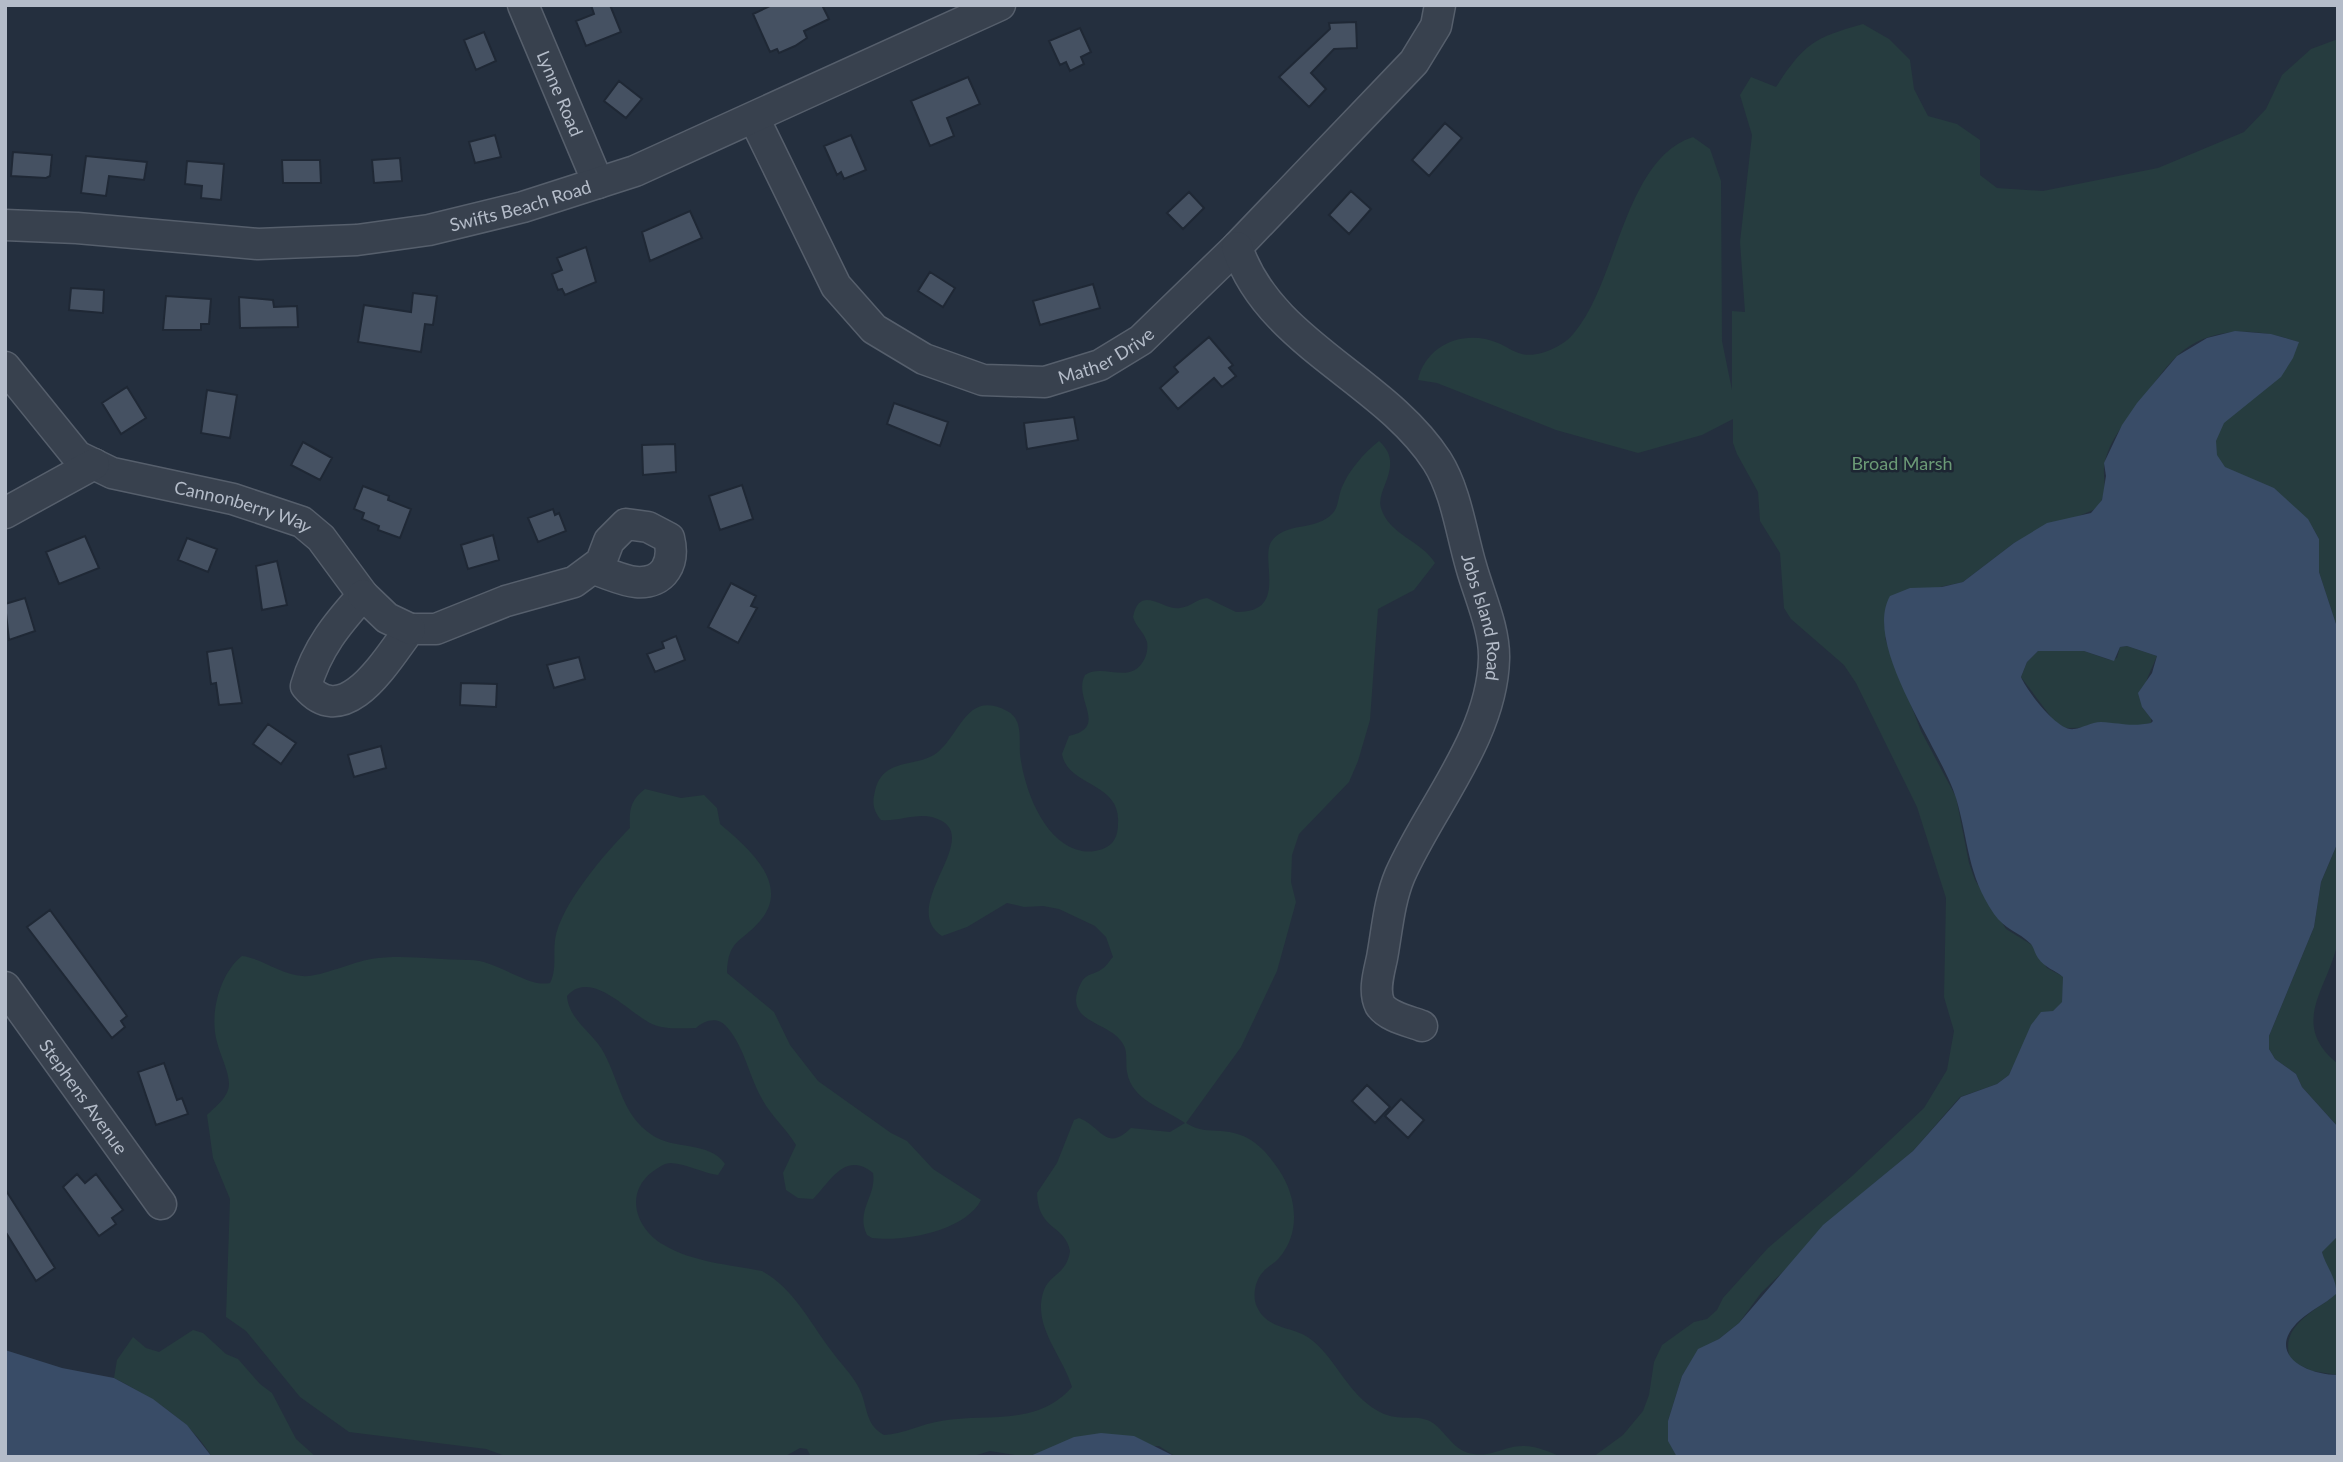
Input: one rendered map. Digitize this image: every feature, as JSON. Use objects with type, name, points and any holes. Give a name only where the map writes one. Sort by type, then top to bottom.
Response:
[{"type":"street","name":"Lynne Road","points":[[523,5],[598,183]]},
{"type":"street","name":"Swifts Beach Road","points":[[5,225],[77,228],[258,244],[357,240],[429,230],[523,207],[635,171],[1000,5]]},
{"type":"street","name":"Mather Drive","points":[[754,118],[836,286],[874,329],[924,359],[983,380],[1045,382],[1100,365],[1141,340],[1237,247],[1415,62],[1436,26],[1440,5]]},
{"type":"street","name":"Jobs Island Road","points":[[1237,247],[1253,283],[1272,307],[1393,413],[1438,462],[1454,504],[1491,636],[1494,659],[1478,723],[1466,754],[1420,833],[1394,888],[1377,998],[1381,1007],[1389,1013],[1422,1026]]},
{"type":"street","name":"Cannonberry Way","points":[[5,367],[76,456],[112,472],[233,499],[302,522],[321,538],[363,595],[387,618],[410,629]]},
{"type":"street","points":[[5,513],[94,464]]},
{"type":"street","points":[[363,595],[320,646],[306,686],[316,698],[327,703],[344,701],[362,688],[410,629],[436,629],[506,601],[574,582],[593,569]]},
{"type":"street","name":"Stephens Avenue","points":[[5,987],[161,1204]]},
{"type":"green space","name":"Broad Marsh","points":[[1863,24],[1889,39],[1910,60],[1914,89],[1928,116],[1957,124],[1980,140],[1980,175],[1997,188],[2043,191],[2158,168],[2244,132],[2266,109],[2282,75],[2311,49],[2338,39],[2338,630],[2319,572],[2319,539],[2313,528],[2220,472],[2209,447],[2225,420],[2298,342],[2251,332],[2220,334],[2204,339],[2190,346],[2168,366],[2126,420],[2107,453],[2104,494],[2098,508],[2014,543],[1963,582],[1922,591],[1885,638],[1921,731],[1956,797],[1975,880],[2006,929],[2032,945],[2047,968],[2064,977],[2062,1002],[2015,1062],[2009,1075],[1997,1084],[1960,1097],[1913,1151],[1871,1186],[1761,1293],[1739,1323],[1719,1339],[1698,1350],[1682,1376],[1668,1421],[1677,1457],[1593,1457],[1623,1435],[1643,1411],[1649,1395],[1654,1362],[1662,1345],[1694,1322],[1707,1319],[1717,1310],[1723,1298],[1768,1248],[1851,1177],[1924,1108],[1947,1070],[1954,1031],[1944,997],[1946,898],[1917,807],[1856,683],[1844,665],[1791,619],[1784,608],[1780,553],[1760,521],[1758,492],[1733,443],[1733,419],[1702,435],[1638,453],[1556,430],[1437,383],[1418,380],[1429,357],[1438,349],[1460,339],[1485,339],[1529,355],[1551,350],[1570,338],[1589,311],[1624,224],[1651,170],[1670,150],[1693,137],[1710,149],[1721,181],[1722,341],[1732,390],[1732,311],[1745,312],[1740,242],[1752,135],[1740,95],[1751,77],[1776,87],[1794,61],[1811,45],[1832,34]]},
{"type":"green space","points":[[1379,441],[1387,450],[1390,459],[1380,501],[1385,517],[1435,563],[1414,590],[1378,609],[1370,720],[1358,761],[1349,782],[1299,834],[1292,855],[1291,882],[1296,902],[1277,971],[1241,1047],[1186,1123],[1199,1129],[1231,1132],[1248,1138],[1268,1155],[1290,1192],[1294,1215],[1291,1238],[1279,1258],[1260,1275],[1255,1289],[1257,1307],[1268,1321],[1298,1332],[1313,1341],[1367,1404],[1386,1415],[1427,1420],[1467,1453],[1486,1454],[1526,1446],[1561,1457],[1176,1457],[1159,1446],[1047,1450],[1028,1457],[990,1451],[970,1457],[811,1457],[807,1449],[800,1448],[784,1457],[508,1457],[486,1449],[349,1432],[300,1397],[246,1331],[226,1317],[230,1199],[213,1158],[207,1115],[228,1089],[229,1079],[217,1042],[214,1019],[222,983],[234,963],[242,956],[287,973],[309,976],[383,958],[468,960],[489,964],[531,981],[550,983],[554,967],[555,940],[565,911],[597,865],[630,828],[632,806],[636,797],[645,789],[681,798],[704,795],[717,808],[720,824],[753,855],[769,880],[769,907],[760,921],[733,947],[727,973],[774,1012],[790,1045],[818,1081],[891,1133],[907,1141],[933,1169],[981,1200],[962,1220],[948,1227],[917,1236],[872,1238],[867,1235],[863,1218],[872,1189],[873,1173],[863,1167],[854,1165],[839,1171],[813,1199],[798,1198],[786,1190],[783,1173],[796,1145],[765,1104],[737,1041],[722,1022],[714,1020],[702,1023],[696,1028],[657,1026],[610,995],[587,987],[577,989],[567,996],[572,1013],[600,1046],[634,1118],[661,1140],[710,1152],[725,1164],[718,1175],[671,1163],[652,1172],[638,1190],[636,1201],[637,1211],[646,1230],[675,1251],[712,1262],[762,1271],[773,1278],[800,1306],[852,1378],[862,1394],[870,1420],[884,1435],[941,1421],[1028,1413],[1058,1400],[1072,1387],[1045,1328],[1041,1303],[1044,1290],[1050,1280],[1066,1265],[1070,1251],[1063,1236],[1042,1214],[1037,1193],[1057,1163],[1074,1120],[1079,1118],[1087,1122],[1109,1138],[1122,1135],[1131,1128],[1170,1132],[1185,1123],[1150,1103],[1135,1090],[1127,1072],[1126,1052],[1121,1041],[1088,1019],[1077,1006],[1076,996],[1083,980],[1103,968],[1113,957],[1106,937],[1095,926],[1059,909],[1007,903],[967,927],[942,936],[931,923],[929,907],[952,839],[949,827],[928,816],[881,820],[874,806],[875,791],[885,773],[930,757],[946,744],[966,716],[983,706],[993,706],[1007,711],[1016,719],[1022,768],[1031,798],[1038,813],[1057,838],[1069,846],[1090,852],[1112,843],[1117,831],[1117,810],[1103,792],[1066,765],[1062,754],[1069,736],[1081,732],[1087,726],[1089,719],[1082,684],[1085,675],[1100,671],[1125,673],[1139,667],[1147,652],[1147,642],[1133,617],[1141,602],[1153,601],[1180,608],[1207,598],[1236,612],[1252,610],[1262,604],[1269,584],[1271,542],[1284,531],[1318,523],[1333,513],[1349,474]]},
{"type":"green space","points":[[2127,646],[2157,656],[2147,679],[2142,707],[2151,718],[2151,723],[2130,727],[2065,728],[2054,721],[2021,677],[2027,662],[2038,651],[2084,651],[2110,660],[2117,658],[2120,647]]},
{"type":"green space","points":[[2338,842],[2338,940],[2313,1019],[2315,1034],[2323,1049],[2338,1064],[2338,1127],[2302,1087],[2296,1074],[2275,1059],[2269,1049],[2269,1036],[2314,927],[2321,882]]},
{"type":"green space","points":[[2338,1236],[2338,1375],[2312,1371],[2291,1361],[2288,1350],[2289,1340],[2297,1324],[2330,1299],[2322,1251]]},
{"type":"green space","points":[[193,1330],[203,1333],[226,1354],[238,1359],[260,1384],[272,1393],[296,1439],[316,1457],[212,1457],[193,1432],[169,1411],[114,1378],[117,1360],[133,1337],[146,1348],[159,1352]]},
{"type":"water","points":[[2235,331],[2271,334],[2299,342],[2281,377],[2224,423],[2216,441],[2217,455],[2225,467],[2274,488],[2308,519],[2319,539],[2319,572],[2338,630],[2338,842],[2321,882],[2314,927],[2269,1036],[2269,1049],[2275,1059],[2296,1074],[2302,1087],[2338,1127],[2338,1236],[2322,1252],[2335,1283],[2336,1294],[2300,1320],[2290,1332],[2286,1343],[2293,1360],[2302,1366],[2325,1374],[2338,1375],[2338,1457],[1677,1457],[1668,1441],[1668,1421],[1682,1376],[1698,1349],[1719,1339],[1739,1323],[1823,1225],[1913,1151],[1961,1097],[1997,1084],[2009,1075],[2031,1025],[2041,1012],[2053,1011],[2062,1002],[2063,977],[2041,961],[2031,944],[1998,919],[1979,885],[1948,777],[1907,697],[1886,641],[1884,617],[1890,596],[1910,588],[1942,587],[1963,582],[2014,543],[2047,523],[2091,513],[2102,500],[2106,476],[2104,463],[2122,425],[2177,356],[2207,338]],"holes":[[[2127,646],[2157,656],[2152,673],[2138,693],[2142,707],[2153,721],[2151,723],[2131,725],[2101,722],[2074,729],[2067,728],[2052,718],[2021,677],[2027,662],[2038,651],[2084,651],[2114,661],[2120,647]]]},
{"type":"water","points":[[5,1350],[62,1368],[114,1378],[153,1399],[187,1425],[212,1457],[5,1457]]},
{"type":"water","points":[[1101,1433],[1134,1436],[1176,1457],[1028,1457],[1074,1437]]},
{"type":"building","points":[[591,5],[610,5],[621,32],[586,46],[576,21],[594,14]]},
{"type":"building","points":[[772,5],[822,5],[829,19],[804,31],[807,38],[795,46],[779,53],[777,49],[770,52],[753,14]]},
{"type":"building","points":[[1356,22],[1357,48],[1334,49],[1311,73],[1326,89],[1309,107],[1279,77],[1330,29],[1329,23]]},
{"type":"building","points":[[1080,28],[1091,52],[1081,57],[1084,64],[1070,71],[1066,62],[1060,65],[1049,41]]},
{"type":"building","points":[[484,32],[496,61],[476,70],[464,40]]},
{"type":"building","points":[[968,77],[980,104],[947,118],[954,136],[930,146],[911,101]]},
{"type":"building","points":[[619,81],[642,99],[626,118],[604,101]]},
{"type":"building","points":[[1445,123],[1462,138],[1429,176],[1412,160]]},
{"type":"building","points":[[495,135],[501,157],[475,163],[469,142]]},
{"type":"building","points":[[851,135],[866,170],[844,179],[841,172],[837,175],[824,146]]},
{"type":"building","points":[[13,152],[52,155],[50,176],[11,176]]},
{"type":"building","points":[[86,156],[147,162],[144,180],[109,176],[106,196],[81,193]]},
{"type":"building","points":[[400,158],[402,181],[374,183],[372,160]]},
{"type":"building","points":[[282,160],[320,160],[321,183],[283,183]]},
{"type":"building","points":[[187,161],[224,164],[221,200],[201,198],[202,186],[185,184]]},
{"type":"building","points":[[1351,191],[1371,209],[1349,234],[1329,215]]},
{"type":"building","points":[[1189,192],[1204,208],[1183,229],[1167,213]]},
{"type":"building","points":[[690,211],[702,238],[650,261],[642,232]]},
{"type":"building","points":[[586,247],[596,282],[565,295],[562,289],[558,290],[552,274],[562,270],[557,258]]},
{"type":"building","points":[[930,272],[955,288],[943,307],[918,291]]},
{"type":"building","points":[[1093,284],[1100,308],[1040,325],[1033,301]]},
{"type":"building","points":[[71,288],[104,290],[103,313],[69,310]]},
{"type":"building","points":[[413,293],[437,296],[433,325],[425,324],[421,352],[358,342],[364,305],[411,312]]},
{"type":"building","points":[[166,296],[211,299],[209,324],[201,324],[201,330],[163,330]]},
{"type":"building","points":[[239,297],[273,300],[274,307],[297,306],[298,327],[240,328]]},
{"type":"building","points":[[1209,337],[1233,365],[1229,368],[1236,376],[1222,387],[1214,378],[1178,409],[1160,388],[1178,372],[1174,367]]},
{"type":"building","points":[[127,387],[146,418],[121,434],[102,403]]},
{"type":"building","points":[[207,390],[237,395],[230,438],[201,433]]},
{"type":"building","points":[[894,403],[948,422],[940,446],[887,424]]},
{"type":"building","points":[[1074,417],[1078,440],[1027,449],[1024,423]]},
{"type":"building","points":[[303,442],[332,458],[320,480],[291,465]]},
{"type":"building","points":[[675,444],[676,472],[643,475],[642,445]]},
{"type":"building","points":[[742,485],[753,519],[720,530],[709,496]]},
{"type":"building","points":[[363,486],[389,496],[388,500],[411,509],[400,538],[378,530],[379,526],[362,519],[364,513],[354,509]]},
{"type":"building","points":[[553,509],[555,515],[559,513],[566,531],[538,542],[528,518]]},
{"type":"building","points":[[493,535],[499,560],[468,569],[461,545]]},
{"type":"building","points":[[85,536],[99,568],[59,584],[46,552]]},
{"type":"building","points":[[187,538],[217,549],[208,572],[178,560]]},
{"type":"building","points":[[277,561],[287,605],[262,610],[256,566]]},
{"type":"building","points":[[731,583],[756,596],[751,606],[757,608],[738,643],[708,627]]},
{"type":"building","points":[[25,598],[35,631],[9,640],[5,604]]},
{"type":"building","points":[[676,636],[685,660],[655,672],[647,654],[664,648],[662,642]]},
{"type":"building","points":[[232,648],[242,703],[219,705],[216,683],[211,684],[207,652]]},
{"type":"building","points":[[579,657],[585,679],[554,688],[547,665]]},
{"type":"building","points":[[461,683],[497,684],[496,707],[460,705]]},
{"type":"building","points":[[268,724],[296,743],[281,764],[253,744]]},
{"type":"building","points":[[381,746],[386,768],[354,777],[348,755]]},
{"type":"building","points":[[50,910],[127,1016],[121,1021],[125,1027],[112,1038],[27,927]]},
{"type":"building","points":[[164,1063],[177,1100],[182,1098],[188,1114],[156,1125],[138,1072]]},
{"type":"building","points":[[1367,1085],[1390,1107],[1375,1123],[1352,1101]]},
{"type":"building","points":[[1401,1099],[1424,1120],[1408,1138],[1385,1116]]},
{"type":"building","points":[[77,1174],[85,1183],[96,1174],[123,1210],[112,1218],[116,1224],[99,1236],[63,1187]]},
{"type":"building","points":[[5,1189],[55,1268],[36,1281],[5,1231]]}]
